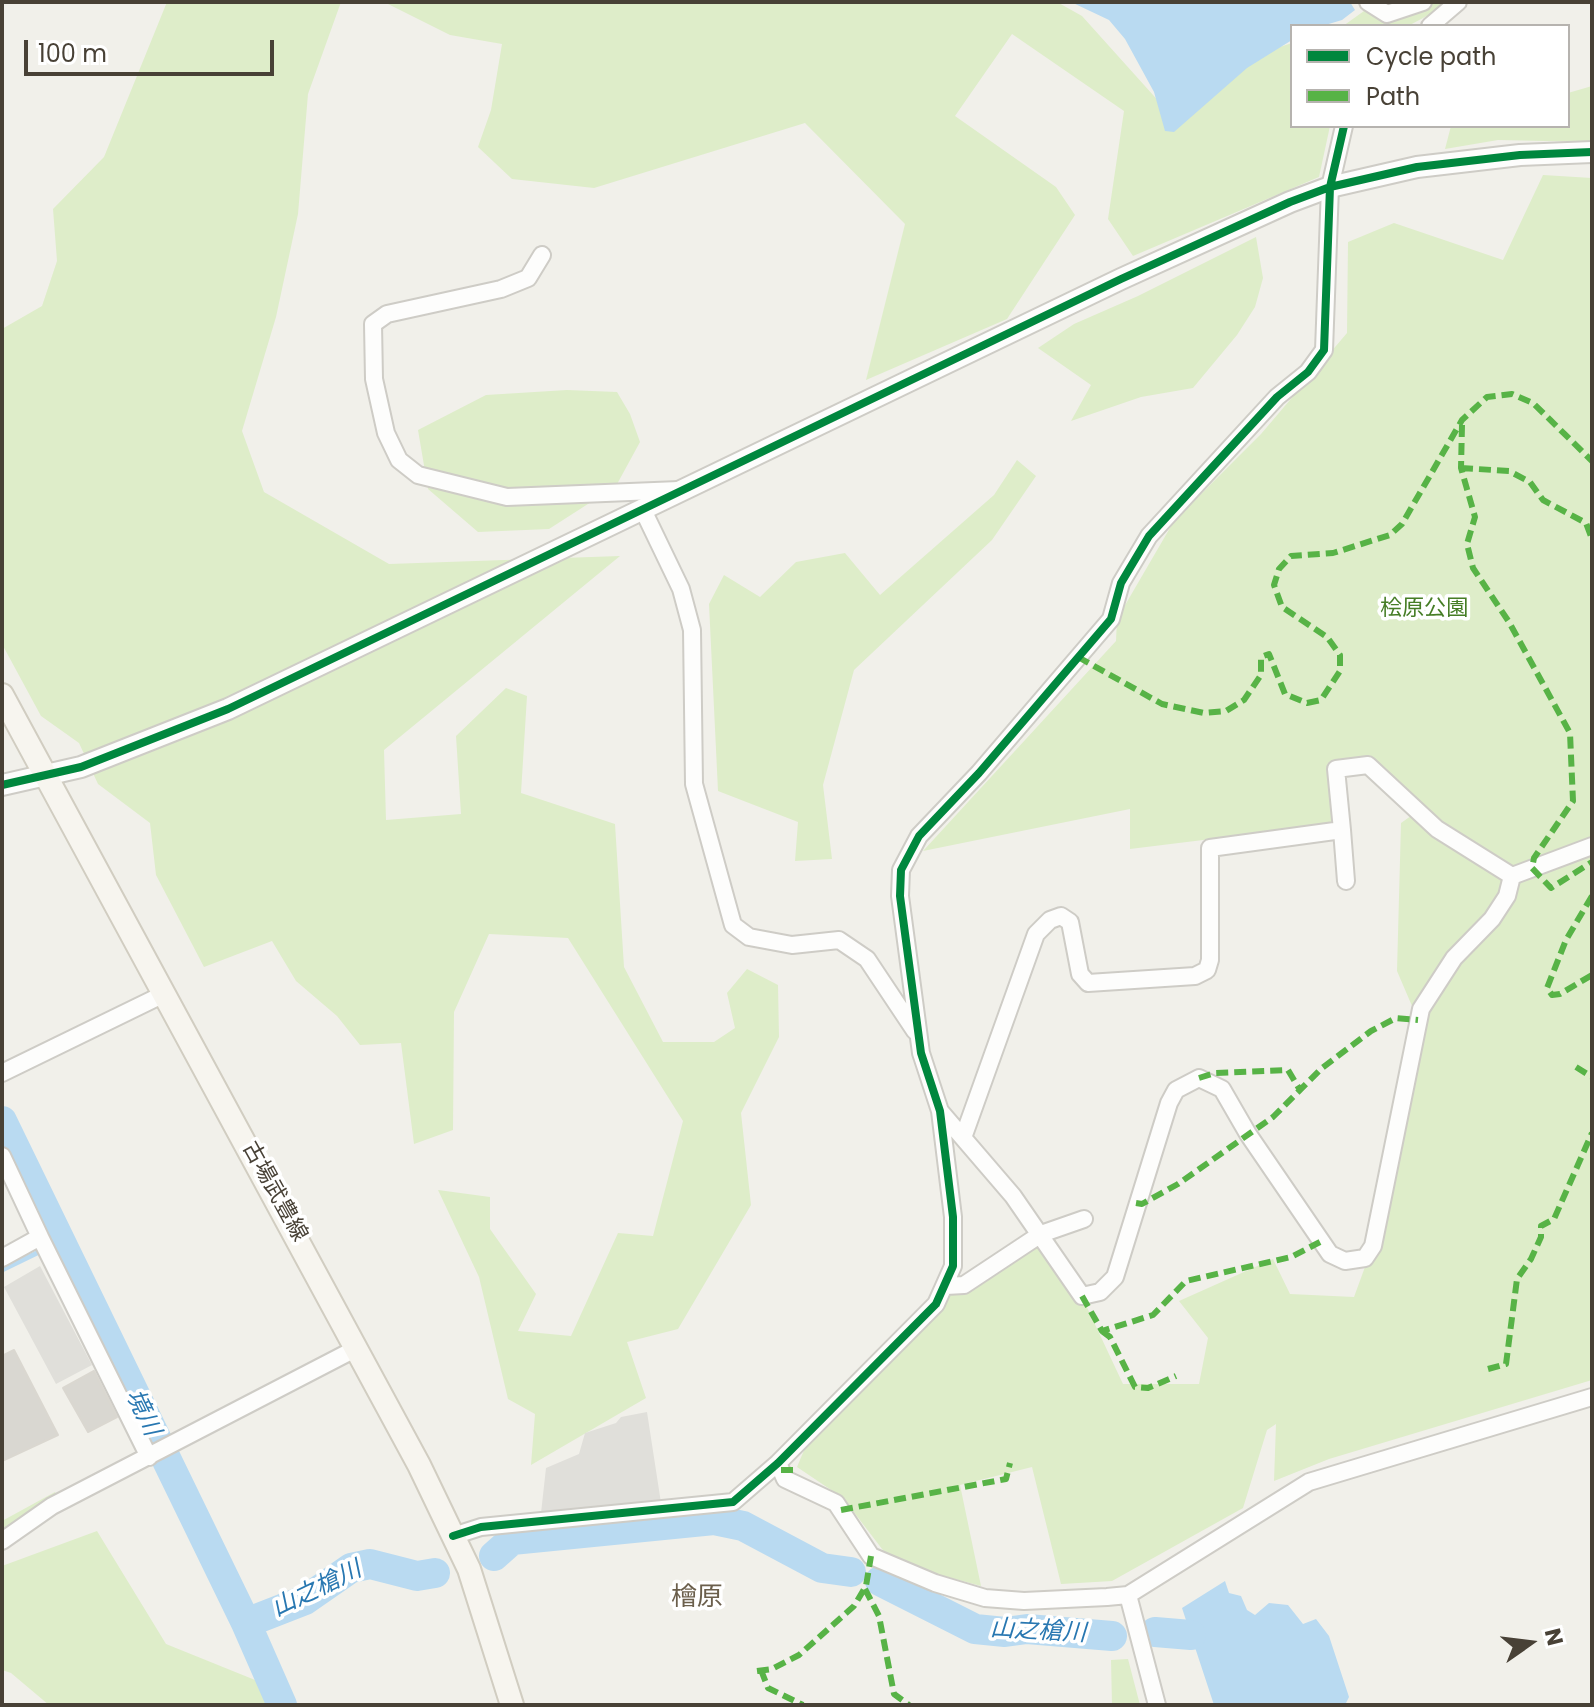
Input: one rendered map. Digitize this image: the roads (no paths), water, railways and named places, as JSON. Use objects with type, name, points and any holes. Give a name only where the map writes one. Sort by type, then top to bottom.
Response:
[{"type":"main road","name":"古場武豊線","points":[[2,695],[357,1348],[453,1536],[469,1569],[512,1705]]},
{"type":"street","points":[[1368,2],[1387,14],[1423,2]]},
{"type":"street","points":[[1432,24],[1458,2]]},
{"type":"street","points":[[453,1536],[481,1527],[733,1502],[778,1463],[936,1304],[946,1286],[955,1243],[940,1111],[918,1035],[900,896],[901,870],[919,836],[979,773],[1111,619],[1121,583],[1149,536],[1324,350],[1330,187],[1344,128]]},
{"type":"street","points":[[2,785],[45,778],[228,709],[1121,279],[1330,187],[1417,167],[1520,155],[1592,152]]},
{"type":"street","points":[[542,255],[528,278],[501,289],[387,314],[373,324],[374,379],[386,433],[399,460],[418,475],[470,491],[507,497],[688,489]]},
{"type":"street","points":[[642,508],[681,589],[692,630],[694,784],[733,925],[749,937],[792,945],[839,940],[867,959],[918,1035]]},
{"type":"street","points":[[1346,881],[1336,769],[1368,765],[1437,829],[1512,876]]},
{"type":"street","points":[[948,1179],[958,1166],[1042,925],[1061,916],[1070,922],[1080,974],[1088,983],[1195,976],[1207,970],[1210,960],[1210,848],[1342,830]]},
{"type":"street","points":[[1512,876],[1592,846]]},
{"type":"street","points":[[940,1111],[1013,1196],[1082,1296],[1100,1292],[1109,1285],[1122,1258],[1169,1103],[1176,1090],[1199,1078],[1222,1089],[1248,1134],[1330,1254],[1345,1261],[1365,1258],[1373,1246],[1421,1009],[1454,958],[1492,919],[1507,896],[1512,876]]},
{"type":"street","points":[[2,1073],[164,994]]},
{"type":"street","points":[[2,1156],[150,1456]]},
{"type":"street","points":[[946,1286],[964,1285],[1041,1234],[1084,1219]]},
{"type":"street","points":[[2,1258],[40,1237]]},
{"type":"street","points":[[2,1541],[52,1506],[357,1348]]},
{"type":"street","points":[[778,1463],[785,1479],[836,1503],[871,1556],[935,1583],[985,1598],[1024,1601],[1128,1595],[1309,1482],[1592,1397]]},
{"type":"street","points":[[1128,1595],[1157,1705]]},
{"type":"water","points":[[1071,2],[1350,2],[1355,10],[1342,20],[1329,24],[1290,24],[1290,41],[1247,68],[1174,132],[1165,131],[1154,92],[1125,39],[1109,20]]},
{"type":"water","points":[[1225,1581],[1229,1593],[1241,1596],[1247,1610],[1255,1615],[1269,1603],[1288,1605],[1303,1624],[1316,1619],[1329,1636],[1349,1697],[1345,1705],[1214,1705],[1182,1608]]},
{"type":"waterway","name":"境川","points":[[2,1121],[246,1623],[282,1705]]},
{"type":"waterway","points":[[2,1270],[39,1252]]},
{"type":"waterway","name":"山之槍川","points":[[494,1556],[512,1540],[714,1520],[743,1526],[822,1568],[851,1572]]},
{"type":"waterway","name":"山之槍川","points":[[246,1623],[305,1600],[351,1568],[370,1564],[417,1576],[435,1573]]},
{"type":"waterway","name":"山之槍川","points":[[880,1581],[975,1629],[1005,1632],[1027,1629],[1112,1636]]},
{"type":"waterway","name":"山之槍川","points":[[1155,1632],[1191,1635]]},
{"type":"district","name":"檜原","points":[[697,1598]]},
{"type":"park label","name":"桧原公園","points":[[1424,609]]}]
